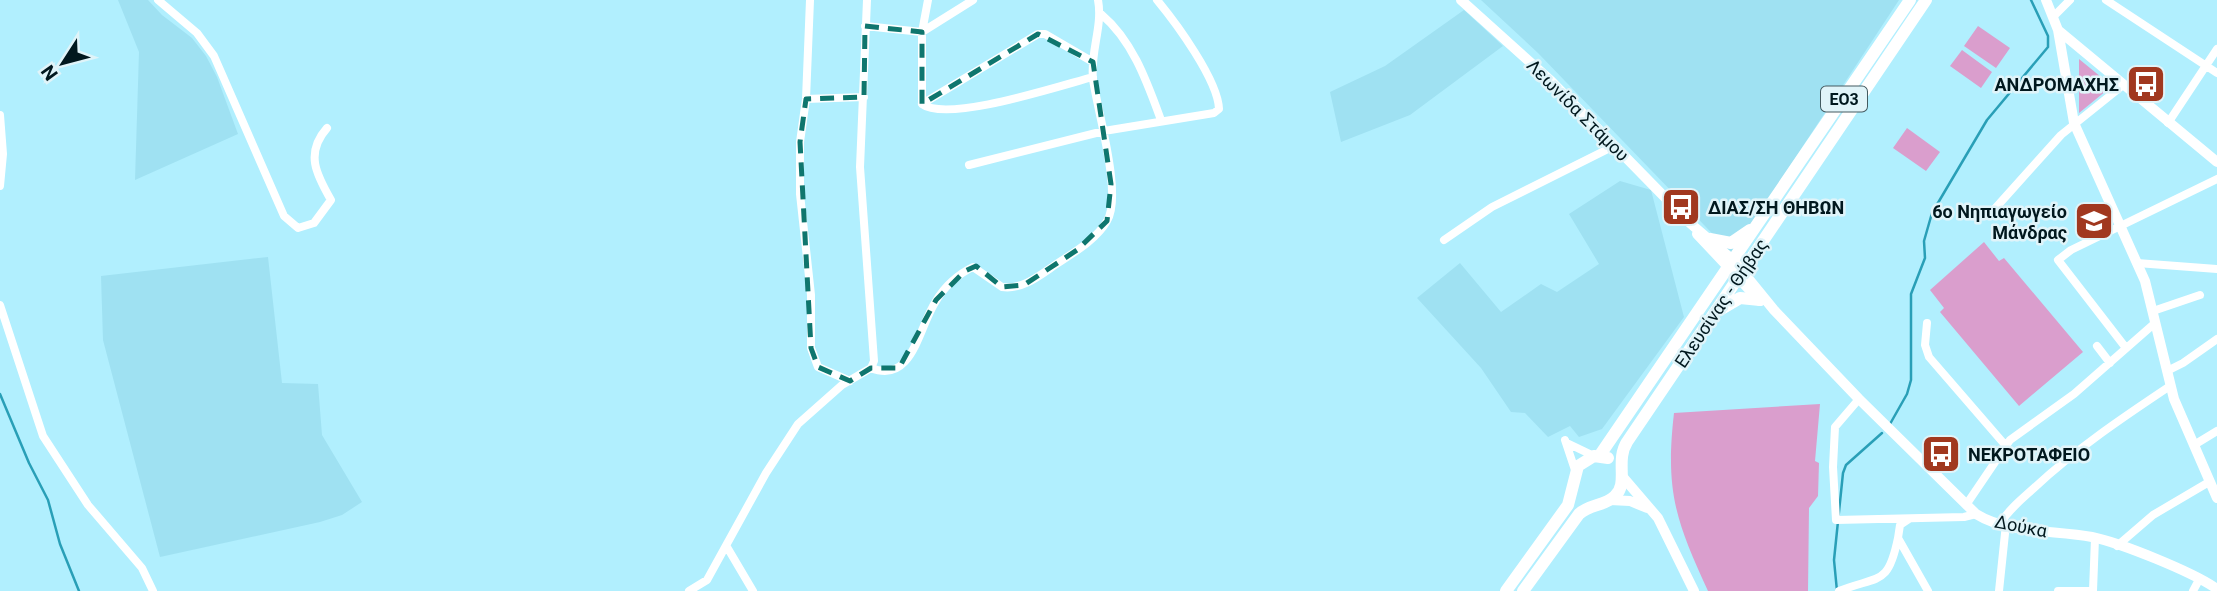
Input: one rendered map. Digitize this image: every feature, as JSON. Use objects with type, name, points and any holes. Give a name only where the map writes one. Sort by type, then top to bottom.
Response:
[{"type":"main road","name":"Λεωνίδα Στάμου","points":[[1461,0],[1551,81],[1736,270]]},
{"type":"main road","name":"Ελευσίνας - Θήβας","points":[[1523,591],[1579,514],[1618,492],[1623,449],[1708,323],[1765,215],[1910,0]]},
{"type":"main road","name":"Ελευσίνας - Θήβας","points":[[1506,591],[1568,505],[1582,461],[1597,456],[1736,270],[1926,0]]},
{"type":"main road","points":[[2046,0],[2058,30],[2074,123],[2137,263],[2153,311],[2170,386],[2217,498]]},
{"type":"main road","points":[[2058,30],[2122,86],[2217,162]]},
{"type":"main road","name":"ΕΟ3","points":[[1710,239],[1725,243],[1735,242],[1765,215]]},
{"type":"main road","name":"Λεωνίδα Στάμου","points":[[1691,224],[1710,239],[1736,270]]},
{"type":"main road","name":"Δούκα","points":[[1736,270],[1760,300],[1774,310]]},
{"type":"main road","name":"Δούκα","points":[[1736,270],[1859,400],[1976,514],[2003,524],[2095,538],[2200,578],[2217,589]]},
{"type":"main road","name":"ΕΟ3","points":[[1708,323],[1731,301],[1740,298],[1760,300]]},
{"type":"main road","points":[[1597,456],[1612,460],[1629,488],[1653,512],[1694,591]]},
{"type":"main road","points":[[1575,478],[1583,497],[1603,502],[1630,501],[1653,512]]},
{"type":"street","points":[[158,0],[205,42],[220,67],[284,216],[298,228],[314,223],[331,200],[319,177],[314,152],[318,138],[327,128]]},
{"type":"street","points":[[810,0],[806,99],[800,142],[800,194],[811,295],[811,348],[818,367],[850,381]]},
{"type":"street","points":[[867,0],[860,167],[875,351],[871,368]]},
{"type":"street","points":[[922,104],[922,32],[928,0]]},
{"type":"street","points":[[865,26],[922,32],[973,0]]},
{"type":"street","points":[[969,165],[1104,131],[1214,113],[1219,109],[1219,100],[1199,62],[1157,0]]},
{"type":"street","points":[[2054,16],[2070,0]]},
{"type":"street","points":[[2106,0],[2217,73]]},
{"type":"street","points":[[1096,1],[1101,14],[1113,24],[1129,47],[1161,120]]},
{"type":"street","points":[[689,591],[705,582],[727,547],[766,473],[799,424],[827,397],[871,368],[888,372],[899,368],[909,358],[936,300],[965,271],[973,267],[980,269],[1002,287],[1024,285],[1077,250],[1097,232],[1112,210],[1104,131],[1093,77],[1101,14]]},
{"type":"street","points":[[922,104],[1038,34],[1045,34],[1093,62]]},
{"type":"street","points":[[2168,123],[2217,49]]},
{"type":"street","points":[[922,104],[940,111],[959,111],[1093,77]]},
{"type":"street","points":[[1991,214],[2074,123],[2122,86]]},
{"type":"street","points":[[806,99],[864,97]]},
{"type":"street","points":[[0,115],[3,154],[0,186]]},
{"type":"street","points":[[1444,240],[1492,207],[1614,146]]},
{"type":"street","points":[[2126,348],[2057,260],[2217,179]]},
{"type":"street","points":[[2137,263],[2217,269]]},
{"type":"street","points":[[2153,311],[2200,295]]},
{"type":"street","points":[[0,305],[43,436],[88,505],[142,568],[153,591]]},
{"type":"street","points":[[1927,323],[1924,345],[1929,357],[2006,446]]},
{"type":"street","points":[[1966,505],[2006,446],[2110,363],[2155,323]]},
{"type":"street","points":[[2167,371],[2183,363],[2217,338]]},
{"type":"street","points":[[2097,346],[2110,363]]},
{"type":"street","points":[[1999,591],[2003,524],[2009,511],[2057,466],[2107,427],[2170,386]]},
{"type":"street","points":[[1859,400],[1836,427],[1833,467],[1836,520],[1964,517],[1976,514]]},
{"type":"street","points":[[2194,445],[2217,431]]},
{"type":"street","points":[[1575,478],[1565,440],[1577,450],[1597,456]]},
{"type":"street","points":[[2117,546],[2153,516],[2210,482]]},
{"type":"street","points":[[1839,591],[1888,572],[1900,525],[1913,517]]},
{"type":"street","points":[[1898,538],[1928,591]]},
{"type":"street","points":[[2058,591],[2093,591],[2095,538]]},
{"type":"street","points":[[727,547],[753,591]]},
{"type":"street","points":[[2193,591],[2200,578]]},
{"type":"street","points":[[705,582],[710,591]]},
{"type":"highlighted area","points":[[865,26],[922,32],[922,104],[1038,34],[1093,62],[1111,184],[1107,221],[1077,250],[1024,285],[1002,287],[976,266],[965,271],[936,300],[899,368],[871,368],[850,381],[818,367],[811,348],[800,142],[806,99],[864,97]]},
{"type":"shaded area","points":[[118,0],[148,0],[162,15],[192,38],[217,77],[238,134],[135,180],[139,52]]},
{"type":"shaded area","points":[[1481,0],[1899,0],[1732,254],[1538,53]]},
{"type":"shaded area","points":[[1464,10],[1503,46],[1410,115],[1341,142],[1330,92],[1385,66]]},
{"type":"shaded area","points":[[1978,26],[2010,48],[1996,68],[1964,46]]},
{"type":"shaded area","points":[[1962,50],[1992,72],[1981,88],[1950,66]]},
{"type":"shaded area","points":[[2079,59],[2112,86],[2079,113]]},
{"type":"shaded area","points":[[1907,128],[1940,152],[1926,171],[1893,148]]},
{"type":"shaded area","points":[[1620,181],[1651,190],[1684,317],[1602,429],[1579,437],[1570,426],[1548,437],[1525,413],[1511,412],[1481,368],[1417,298],[1460,263],[1501,312],[1541,284],[1557,292],[1599,264],[1569,214]]},
{"type":"shaded area","points":[[1984,242],[1999,261],[2004,258],[2083,352],[2019,406],[1940,312],[1944,308],[1930,290]]},
{"type":"shaded area","points":[[268,257],[282,383],[318,384],[322,435],[362,502],[342,515],[320,522],[160,557],[103,340],[101,276]]},
{"type":"shaded area","points":[[1820,404],[1815,461],[1819,463],[1818,496],[1809,508],[1808,591],[1708,591],[1681,525],[1672,486],[1674,413]]},
{"type":"waterway","points":[[1890,424],[1907,394],[1911,380],[1911,294],[1925,258],[1924,241],[1932,213],[1987,120],[2048,47],[2048,36],[2031,0]]},
{"type":"waterway","points":[[0,394],[48,500],[60,544],[79,591]]},
{"type":"waterway","points":[[1837,591],[1834,560],[1843,473],[1846,465],[1882,433]]},
{"type":"place","name":"ΑΝΔΡΟΜΑΧΗΣ","points":[[2146,84]]},
{"type":"place","name":"ΔΙΑΣ/ΣΗ ΘΗΒΩΝ","points":[[1681,207]]},
{"type":"place","name":"6ο Νηπιαγωγείο Μάνδρας","points":[[2094,221]]},
{"type":"place","name":"ΝΕΚΡΟΤΑΦΕΙΟ","points":[[1941,454]]}]
